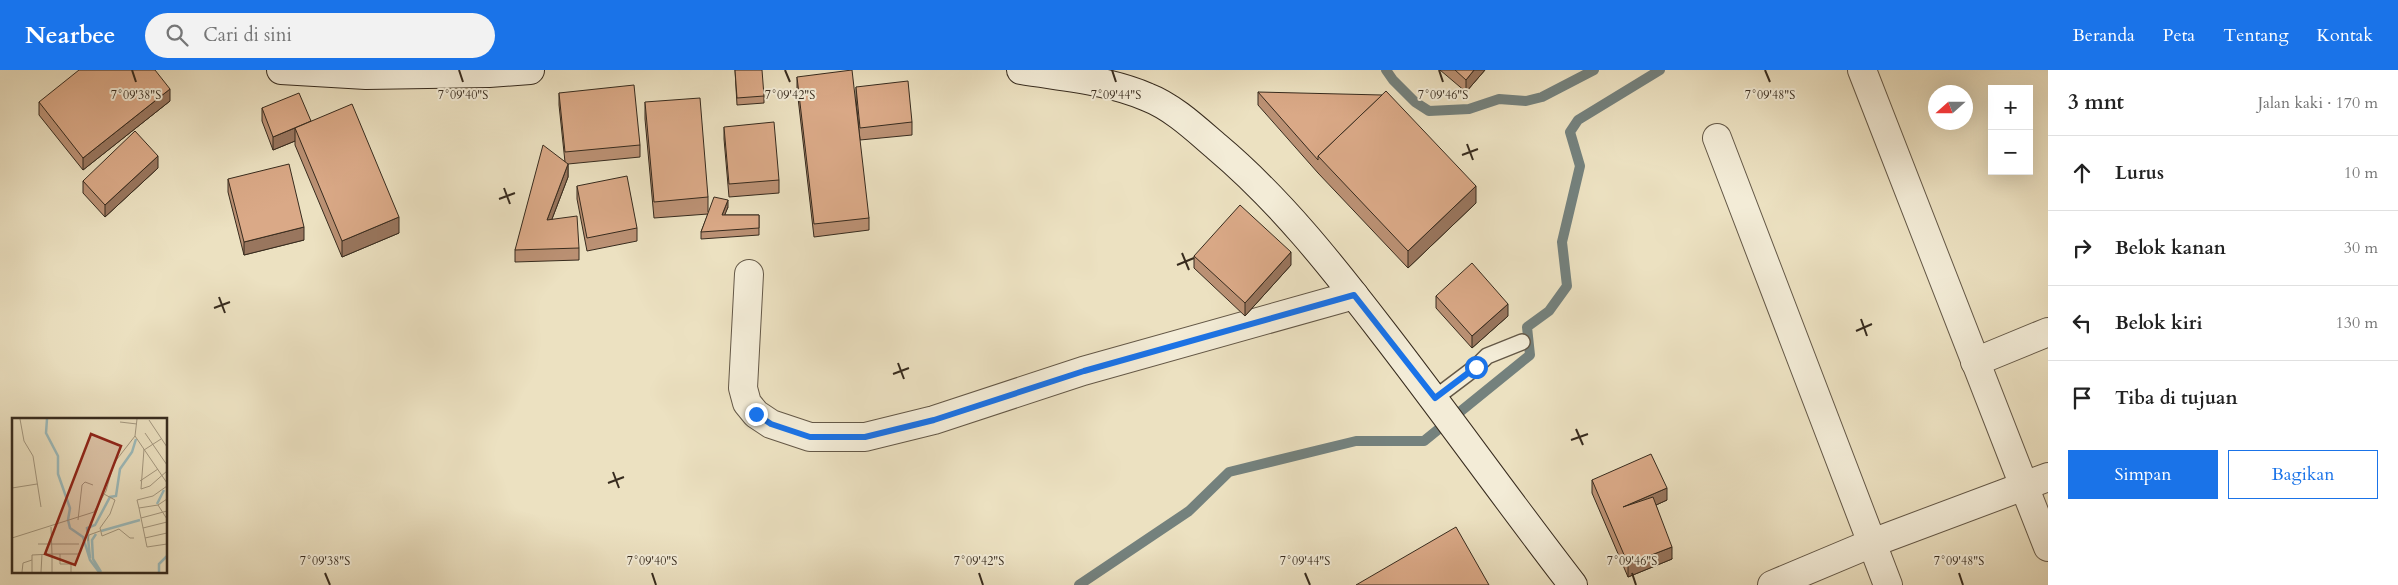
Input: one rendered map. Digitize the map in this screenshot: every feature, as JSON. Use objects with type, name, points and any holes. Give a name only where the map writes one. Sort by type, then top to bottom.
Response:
[{"type":"street","points":[[281,70],[366,75],[489,73],[530,70]]},
{"type":"street","points":[[1021,70],[1112,86],[1149,97],[1189,123],[1249,174],[1286,213],[1354,295],[1446,413],[1573,585]]},
{"type":"street","points":[[1862,70],[1975,362],[2036,481],[2048,547]]},
{"type":"street","points":[[1717,138],[1888,585]]},
{"type":"street","points":[[749,274],[743,388],[747,403],[756,414],[771,424],[810,437],[865,437],[934,420],[1084,371],[1354,295]]},
{"type":"street","points":[[1975,362],[2048,332]]},
{"type":"street","points":[[1772,585],[1872,542],[2036,481]]},
{"type":"lane","points":[[1446,413],[1476,367],[1487,356],[1522,342]]},
{"type":"building","points":[[79,70],[155,70],[170,89],[83,158],[39,102]]},
{"type":"building","points":[[735,70],[762,70],[764,96],[737,98]]},
{"type":"building","points":[[852,70],[869,218],[814,224],[797,77]]},
{"type":"building","points":[[1455,70],[1474,70],[1466,80]]},
{"type":"building","points":[[908,81],[912,122],[860,128],[856,87]]},
{"type":"building","points":[[634,85],[640,145],[565,152],[559,93]]},
{"type":"building","points":[[1386,91],[1476,186],[1408,251],[1318,156]]},
{"type":"building","points":[[1258,92],[1382,95],[1318,156],[1318,160]]},
{"type":"building","points":[[299,93],[311,121],[273,137],[262,108]]},
{"type":"building","points":[[700,98],[708,197],[654,202],[645,102]]},
{"type":"building","points":[[352,104],[399,217],[342,241],[295,128]]},
{"type":"building","points":[[774,122],[779,180],[729,184],[724,127]]},
{"type":"building","points":[[135,131],[158,156],[105,205],[83,181]]},
{"type":"building","points":[[543,145],[568,164],[547,220],[577,216],[579,248],[515,250]]},
{"type":"building","points":[[289,164],[304,227],[244,242],[228,179]]},
{"type":"building","points":[[627,176],[637,228],[587,238],[577,186]]},
{"type":"building","points":[[714,197],[728,200],[722,215],[759,215],[759,228],[701,232]]},
{"type":"building","points":[[1240,205],[1291,252],[1245,303],[1194,256]]},
{"type":"building","points":[[1472,263],[1508,304],[1472,336],[1436,296]]},
{"type":"building","points":[[1651,454],[1667,488],[1623,507],[1653,497],[1672,547],[1628,564],[1592,480]]},
{"type":"building","points":[[1456,527],[1489,585],[1356,585]]},
{"type":"waterway","points":[[1386,70],[1393,80],[1415,102],[1429,111],[1469,109],[1499,99],[1526,101],[1542,97],[1594,70]]},
{"type":"waterway","points":[[1079,585],[1189,511],[1229,472],[1356,441],[1424,441],[1530,355],[1527,327],[1549,311],[1567,286],[1562,242],[1580,166],[1570,132],[1578,120],[1660,70]]},
{"type":"route","points":[[756,414],[771,424],[810,437],[865,437],[934,420],[1084,371],[1354,295],[1435,398],[1476,367]]}]
